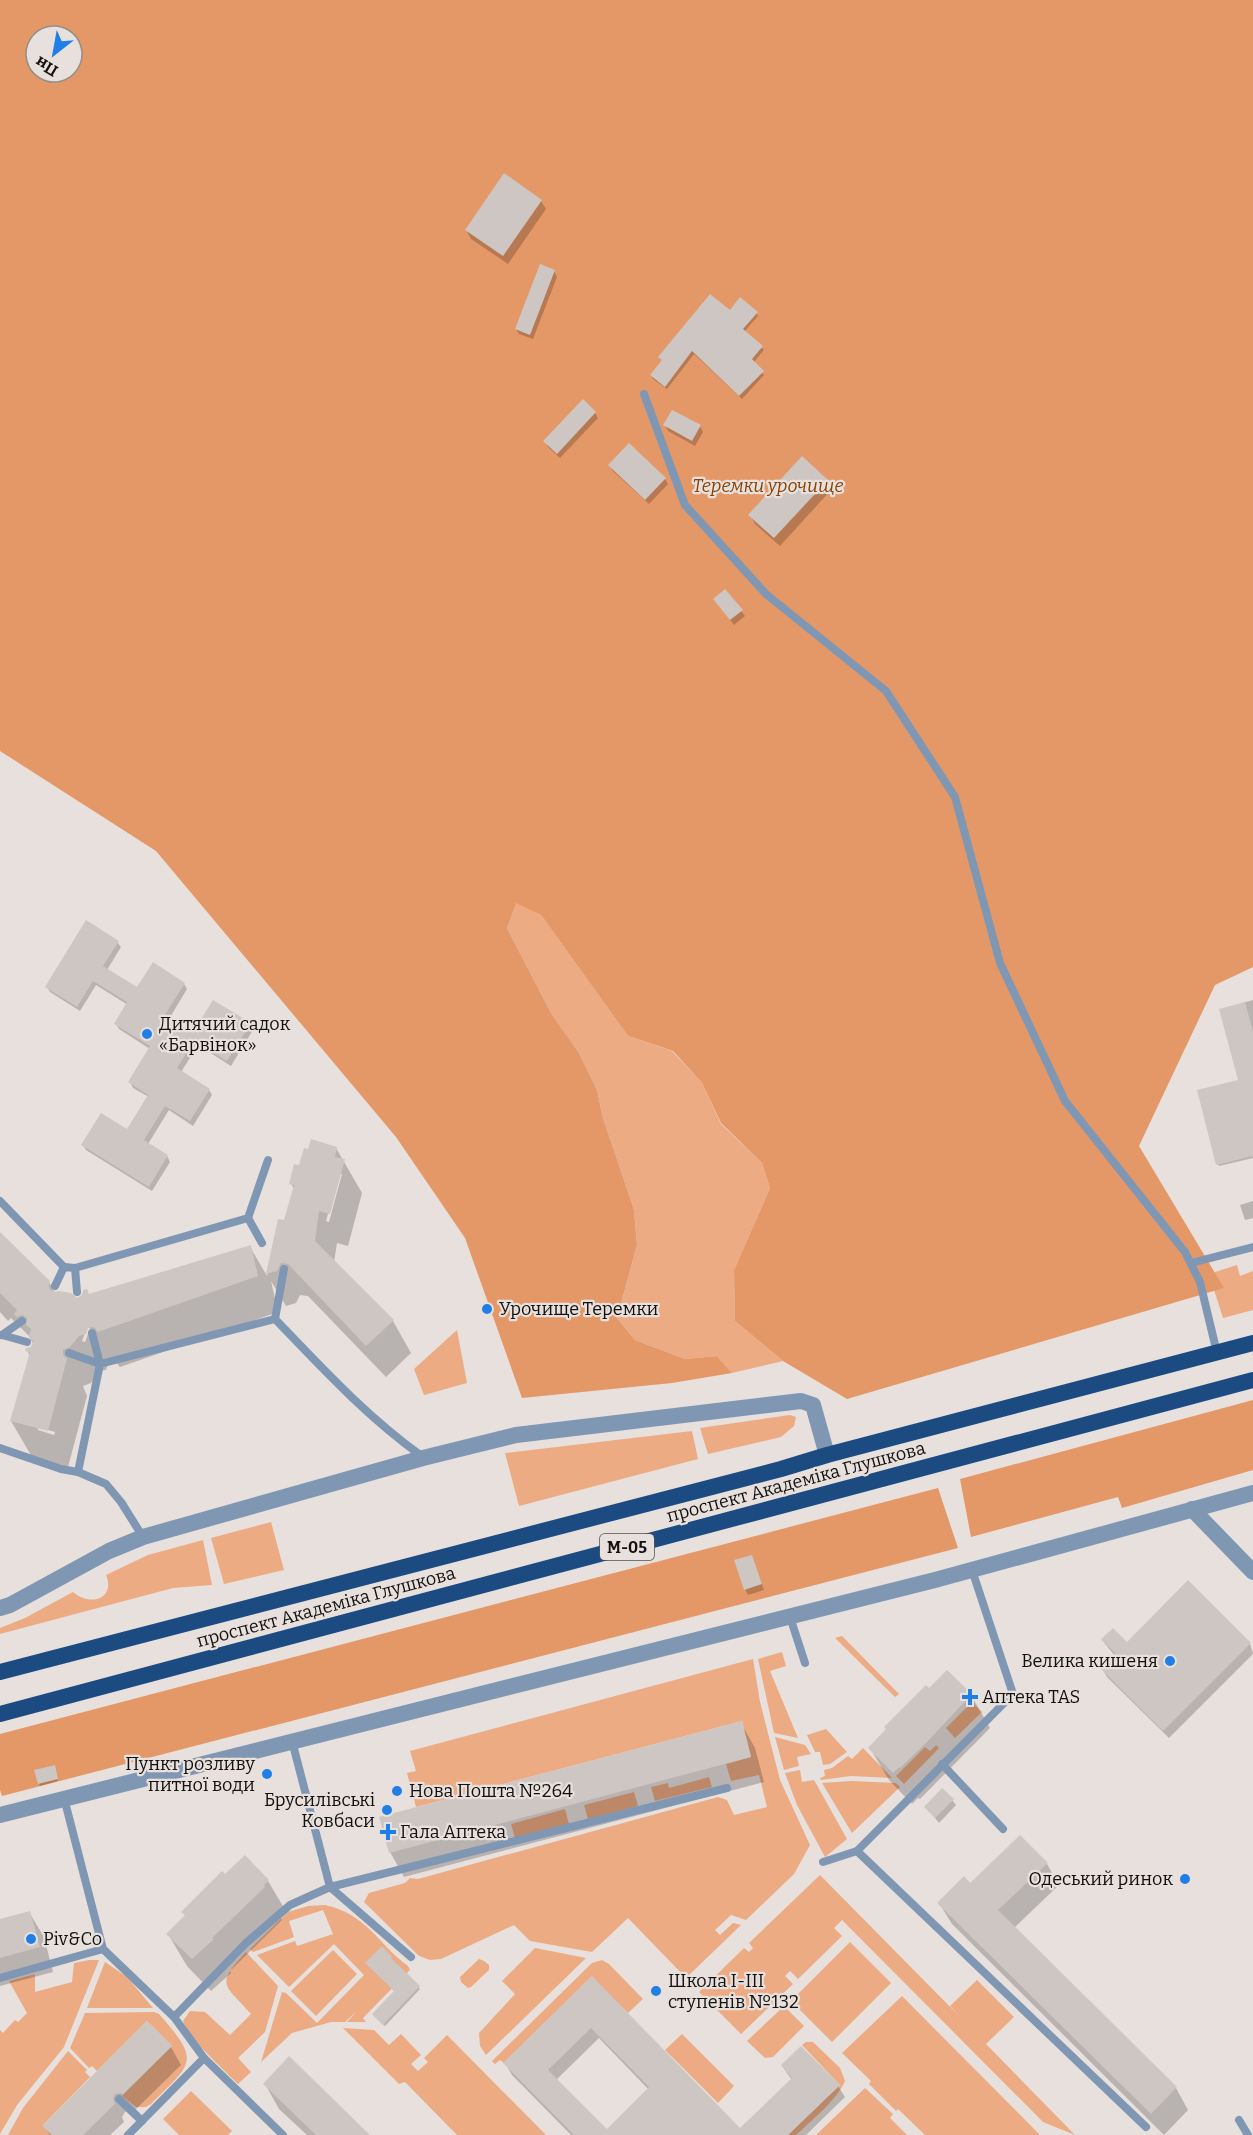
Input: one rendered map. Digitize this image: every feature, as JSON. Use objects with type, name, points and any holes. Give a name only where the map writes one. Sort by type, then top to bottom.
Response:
[{"type":"highway","name":"проспект Академіка Глушкова","points":[[0,1672],[781,1469],[1253,1343]]},
{"type":"highway","name":"проспект Академіка Глушкова","points":[[0,1714],[1253,1380]]},
{"type":"street","points":[[0,1608],[109,1551],[143,1537],[423,1458],[516,1435],[801,1401],[813,1405],[827,1455]]},
{"type":"street","points":[[0,1815],[64,1797],[790,1617],[1253,1493]]},
{"type":"street","points":[[1192,1509],[1253,1572]]},
{"type":"lane","points":[[644,394],[685,506],[766,594],[885,691],[955,797],[1000,963],[1065,1101],[1185,1252],[1200,1282],[1217,1353]]},
{"type":"lane","points":[[262,1243],[248,1218],[268,1160]]},
{"type":"lane","points":[[0,1201],[64,1267],[75,1268],[248,1218]]},
{"type":"lane","points":[[1191,1263],[1253,1247]]},
{"type":"lane","points":[[55,1286],[64,1267]]},
{"type":"lane","points":[[75,1268],[77,1292]]},
{"type":"lane","points":[[274,1319],[284,1269]]},
{"type":"lane","points":[[69,1353],[100,1364],[274,1319]]},
{"type":"lane","points":[[274,1319],[341,1389],[390,1434],[423,1458]]},
{"type":"lane","points":[[1,1336],[22,1321]]},
{"type":"lane","points":[[78,1472],[100,1364],[92,1333]]},
{"type":"lane","points":[[1,1336],[27,1342]]},
{"type":"lane","points":[[0,1448],[61,1469],[78,1472],[106,1484],[121,1502],[143,1537]]},
{"type":"lane","points":[[824,1862],[857,1851],[1013,1694],[972,1570]]},
{"type":"lane","points":[[790,1617],[805,1663]]},
{"type":"lane","points":[[292,1741],[330,1887],[411,1957]]},
{"type":"lane","points":[[942,1764],[1003,1829]]},
{"type":"lane","points":[[174,2017],[246,1943],[290,1905],[330,1887],[727,1788]]},
{"type":"lane","points":[[64,1797],[104,1949],[174,2017],[204,2058],[283,2135]]},
{"type":"lane","points":[[857,1851],[1146,2127]]},
{"type":"lane","points":[[0,1978],[104,1949]]},
{"type":"lane","points":[[128,2135],[204,2058]]},
{"type":"lane","points":[[119,2099],[142,2121]]},
{"type":"lane","points":[[1239,2120],[1248,2135]]},
{"type":"shaded area","points":[[516,902],[541,915],[628,1036],[672,1051],[702,1083],[721,1124],[762,1163],[770,1188],[734,1270],[735,1321],[783,1361],[732,1373],[717,1356],[685,1359],[635,1340],[617,1318],[637,1245],[634,1210],[603,1118],[597,1090],[579,1053],[551,1013],[507,928]]},
{"type":"shaded area","points":[[1237,1265],[1240,1276],[1253,1271],[1253,1310],[1223,1318],[1209,1274]]},
{"type":"shaded area","points":[[457,1330],[467,1383],[424,1395],[414,1369]]},
{"type":"shaded area","points":[[790,1415],[796,1417],[794,1426],[781,1437],[708,1454],[700,1428]]},
{"type":"shaded area","points":[[692,1431],[698,1459],[519,1506],[505,1453]]},
{"type":"shaded area","points":[[271,1522],[284,1570],[224,1584],[211,1538]]},
{"type":"shaded area","points":[[203,1540],[212,1585],[173,1588],[0,1634],[0,1628],[25,1618],[73,1592],[87,1599],[100,1598],[107,1590],[106,1575],[148,1555]]},
{"type":"shaded area","points":[[842,1636],[899,1694],[895,1697],[835,1638]]},
{"type":"shaded area","points":[[782,1652],[786,1666],[770,1671],[798,1738],[774,1733],[758,1659]]},
{"type":"shaded area","points":[[753,1659],[760,1702],[780,1780],[810,1845],[794,1874],[746,1920],[731,1915],[715,1930],[720,1935],[733,1923],[741,1925],[686,1978],[628,1918],[592,1952],[530,1941],[514,1925],[441,1959],[430,1960],[419,1956],[364,1902],[369,1893],[405,1883],[410,1878],[418,1879],[718,1797],[727,1800],[734,1815],[767,1807],[759,1775],[731,1781],[726,1764],[751,1757],[742,1721],[416,1807],[407,1773],[416,1771],[410,1751]]},
{"type":"shaded area","points":[[972,1702],[982,1712],[955,1738],[946,1728]]},
{"type":"shaded area","points":[[826,1729],[847,1752],[830,1764],[823,1765],[820,1752],[815,1752],[807,1735]]},
{"type":"shaded area","points":[[775,1737],[805,1745],[811,1754],[797,1757],[799,1766],[784,1770]]},
{"type":"shaded area","points":[[936,1745],[939,1748],[904,1784],[896,1776],[925,1747],[930,1751]]},
{"type":"shaded area","points":[[863,1748],[892,1778],[851,1776],[821,1780],[820,1778],[825,1776],[824,1770],[832,1768],[848,1756],[852,1759]]},
{"type":"shaded area","points":[[800,1770],[802,1782],[814,1780],[847,1839],[825,1857],[797,1805],[785,1773]]},
{"type":"shaded area","points":[[709,1777],[712,1787],[655,1801],[651,1787],[668,1783],[669,1788]]},
{"type":"shaded area","points":[[851,1781],[896,1783],[900,1787],[852,1833],[822,1783]]},
{"type":"shaded area","points":[[634,1792],[638,1806],[588,1819],[584,1805]]},
{"type":"shaded area","points":[[565,1809],[569,1824],[515,1838],[511,1824]]},
{"type":"shaded area","points":[[820,1875],[962,2019],[950,2006],[977,1980],[1014,2017],[986,2044],[1075,2135],[1043,2122],[842,1920],[834,1928],[842,1936],[798,1979],[790,1971],[785,1976],[793,1984],[741,2034],[699,1992],[744,1948],[749,1952],[753,1948],[749,1943]]},
{"type":"shaded area","points":[[325,1905],[340,1910],[362,1923],[410,1970],[363,2018],[366,2022],[347,2022],[357,2011],[345,2022],[331,2022],[292,2033],[261,2062],[282,1992],[286,1993],[317,2023],[364,1975],[334,1944],[289,1987],[257,1955],[295,1941],[297,1946],[333,1934],[323,1910],[289,1921],[294,1937],[253,1952],[250,1949],[288,1912],[308,1906]]},
{"type":"shaded area","points":[[850,1942],[891,1983],[832,2042],[791,2001]]},
{"type":"shaded area","points":[[535,1948],[586,1958],[486,2055],[480,2046],[479,2033],[515,1994],[502,1981]]},
{"type":"shaded area","points":[[333,1950],[357,1974],[316,2016],[291,1991]]},
{"type":"shaded area","points":[[246,1952],[278,1986],[265,2032],[238,2058],[251,2072],[238,2084],[200,2045],[183,2021],[190,2011],[205,2012],[230,2035],[251,2014],[227,1985],[230,1972]]},
{"type":"shaded area","points":[[479,1959],[489,1965],[489,1970],[468,1988],[461,1982],[460,1977]]},
{"type":"shaded area","points":[[99,1960],[64,2047],[17,2105],[0,2134],[0,2030],[3,2033],[15,2020],[18,2022],[27,2013],[9,1981],[35,1974],[35,1992],[72,1982],[74,1963]]},
{"type":"shaded area","points":[[602,1960],[609,1964],[643,1999],[628,2013],[591,1977],[504,2063],[500,2060],[495,2064],[492,2061],[592,1963]]},
{"type":"shaded area","points":[[105,1962],[127,1977],[153,2008],[87,2008]]},
{"type":"shaded area","points":[[902,1996],[1040,2135],[925,2135],[869,2084],[871,2081],[842,2053]]},
{"type":"shaded area","points":[[784,2006],[804,2026],[773,2057],[765,2058],[747,2041]]},
{"type":"shaded area","points":[[154,2012],[159,2014],[181,2042],[186,2052],[186,2061],[176,2079],[151,2104],[146,2107],[136,2107],[122,2096],[172,2046],[147,2021],[97,2071],[92,2066],[89,2068],[70,2048],[85,2013]]},
{"type":"shaded area","points":[[343,2028],[374,2030],[389,2045],[401,2034],[421,2055],[411,2064],[418,2071],[428,2062],[424,2058],[447,2035],[546,2135],[457,2135],[405,2082],[399,2084]]},
{"type":"shaded area","points":[[682,2034],[734,2086],[718,2103],[665,2050]]},
{"type":"shaded area","points":[[806,2042],[813,2042],[840,2068],[845,2081],[830,2103],[816,2117],[796,2135],[788,2135],[840,2085],[802,2045]]},
{"type":"shaded area","points":[[68,2051],[87,2070],[85,2072],[90,2077],[43,2125],[52,2135],[8,2135],[23,2108]]},
{"type":"shaded area","points":[[865,2088],[893,2114],[890,2118],[907,2135],[816,2135]]},
{"type":"shaded area","points":[[191,2091],[232,2131],[228,2135],[179,2135],[163,2119]]},
{"type":"green space","name":"Теремки урочище","points":[[0,0],[1253,0],[1253,967],[1215,985],[1139,1146],[1224,1288],[847,1399],[783,1361],[735,1321],[734,1270],[770,1188],[762,1163],[721,1123],[702,1083],[673,1051],[628,1036],[541,915],[516,903],[507,928],[551,1013],[579,1053],[597,1090],[603,1118],[634,1210],[637,1245],[617,1318],[635,1340],[685,1359],[717,1356],[732,1373],[672,1383],[522,1398],[465,1238],[396,1137],[156,851],[0,751]]},
{"type":"green space","points":[[1253,1400],[1253,1470],[1122,1508],[1118,1497],[971,1537],[960,1479]]},
{"type":"green space","points":[[938,1488],[958,1548],[2,1796],[0,1790],[0,1734]]},
{"type":"building","points":[[504,173],[542,200],[503,256],[465,230]]},
{"type":"building","points":[[540,264],[555,270],[530,335],[515,329]]},
{"type":"building","points":[[710,294],[730,310],[740,297],[758,312],[743,329],[763,346],[752,359],[764,371],[739,396],[692,351],[665,387],[650,375],[662,360],[658,357]]},
{"type":"building","points":[[583,399],[596,412],[557,454],[543,441]]},
{"type":"building","points":[[672,410],[701,425],[692,441],[663,425]]},
{"type":"building","points":[[629,443],[666,478],[645,500],[608,465]]},
{"type":"building","points":[[802,456],[828,480],[774,538],[748,515]]},
{"type":"building","points":[[725,589],[743,610],[730,620],[713,599]]},
{"type":"building","points":[[86,920],[119,941],[103,966],[137,987],[153,962],[185,983],[165,1015],[193,1032],[213,1000],[251,1023],[227,1061],[194,1041],[177,1068],[210,1089],[190,1121],[165,1106],[144,1140],[168,1155],[149,1187],[81,1145],[101,1113],[127,1129],[148,1095],[128,1082],[150,1046],[114,1024],[127,1002],[93,981],[77,1007],[45,987]]},
{"type":"building","points":[[1245,1002],[1253,1032],[1253,1156],[1216,1165],[1197,1090],[1238,1080],[1219,1009]]},
{"type":"building","points":[[311,1139],[337,1147],[335,1157],[345,1159],[330,1214],[319,1211],[315,1241],[394,1320],[366,1346],[288,1264],[281,1263],[277,1271],[266,1274],[278,1219],[284,1220],[294,1185],[289,1184],[294,1164],[299,1165],[304,1148],[308,1149]]},
{"type":"building","points":[[0,1232],[50,1281],[50,1290],[71,1293],[77,1298],[82,1295],[83,1290],[87,1289],[89,1294],[251,1245],[258,1276],[98,1332],[94,1327],[88,1328],[86,1334],[79,1336],[70,1347],[63,1350],[63,1355],[67,1359],[48,1431],[10,1421],[30,1352],[25,1351],[26,1348],[31,1347],[33,1341],[29,1336],[31,1329],[26,1325],[27,1318],[22,1315],[17,1317],[14,1314],[17,1310],[0,1293]]},
{"type":"building","points":[[752,1555],[762,1584],[744,1590],[734,1560]]},
{"type":"building","name":"Велика кишеня","points":[[1188,1580],[1251,1643],[1163,1731],[1100,1668],[1115,1653],[1101,1639],[1113,1628],[1127,1642]]},
{"type":"building","points":[[947,1670],[972,1694],[927,1742],[893,1773],[868,1748],[886,1729],[884,1727],[926,1685],[929,1688]]},
{"type":"building","points":[[742,1721],[751,1757],[389,1853],[379,1817]]},
{"type":"building","points":[[55,1765],[58,1779],[38,1784],[34,1770]]},
{"type":"building","points":[[942,1788],[954,1799],[935,1818],[924,1807]]},
{"type":"building","points":[[1020,1835],[1048,1863],[998,1910],[1177,2087],[1151,2114],[937,1903],[964,1876],[970,1883]]},
{"type":"building","points":[[245,1855],[269,1880],[264,1885],[265,1887],[192,1959],[166,1934],[185,1915],[181,1912],[222,1871],[225,1874]]},
{"type":"building","points":[[30,1911],[40,1947],[0,1958],[0,1919]]},
{"type":"building","points":[[382,1946],[420,1986],[383,2025],[372,2014],[394,1991],[365,1963]]},
{"type":"building","points":[[592,1976],[740,2128],[792,2078],[781,2065],[801,2046],[840,2085],[788,2135],[574,2135],[503,2063]],"holes":[[[591,2028],[649,2087],[607,2129],[548,2070]]]},
{"type":"building","points":[[147,2021],[172,2046],[123,2094],[115,2094],[113,2098],[115,2104],[83,2135],[52,2135],[42,2126]]},
{"type":"building","points":[[289,2056],[370,2135],[316,2135],[263,2084]]},
{"type":"place","name":"Дитячий садок «Барвінок»","points":[[147,1034]]},
{"type":"place","name":"Урочище Теремки","points":[[487,1309]]},
{"type":"place","name":"Велика кишеня","points":[[1170,1661]]},
{"type":"place","name":"Аптека TAS","points":[[970,1697]]},
{"type":"place","name":"Пункт розливу питної води","points":[[267,1774]]},
{"type":"place","name":"Нова Пошта №264","points":[[397,1791]]},
{"type":"place","name":"Брусилівські Ковбаси","points":[[387,1810]]},
{"type":"place","name":"Гала Аптека","points":[[388,1832]]},
{"type":"place","name":"Одеський ринок","points":[[1185,1879]]},
{"type":"place","name":"Piv&Co","points":[[31,1939]]},
{"type":"place","name":"Школа І-ІІІ ступенів №132","points":[[656,1991]]}]
